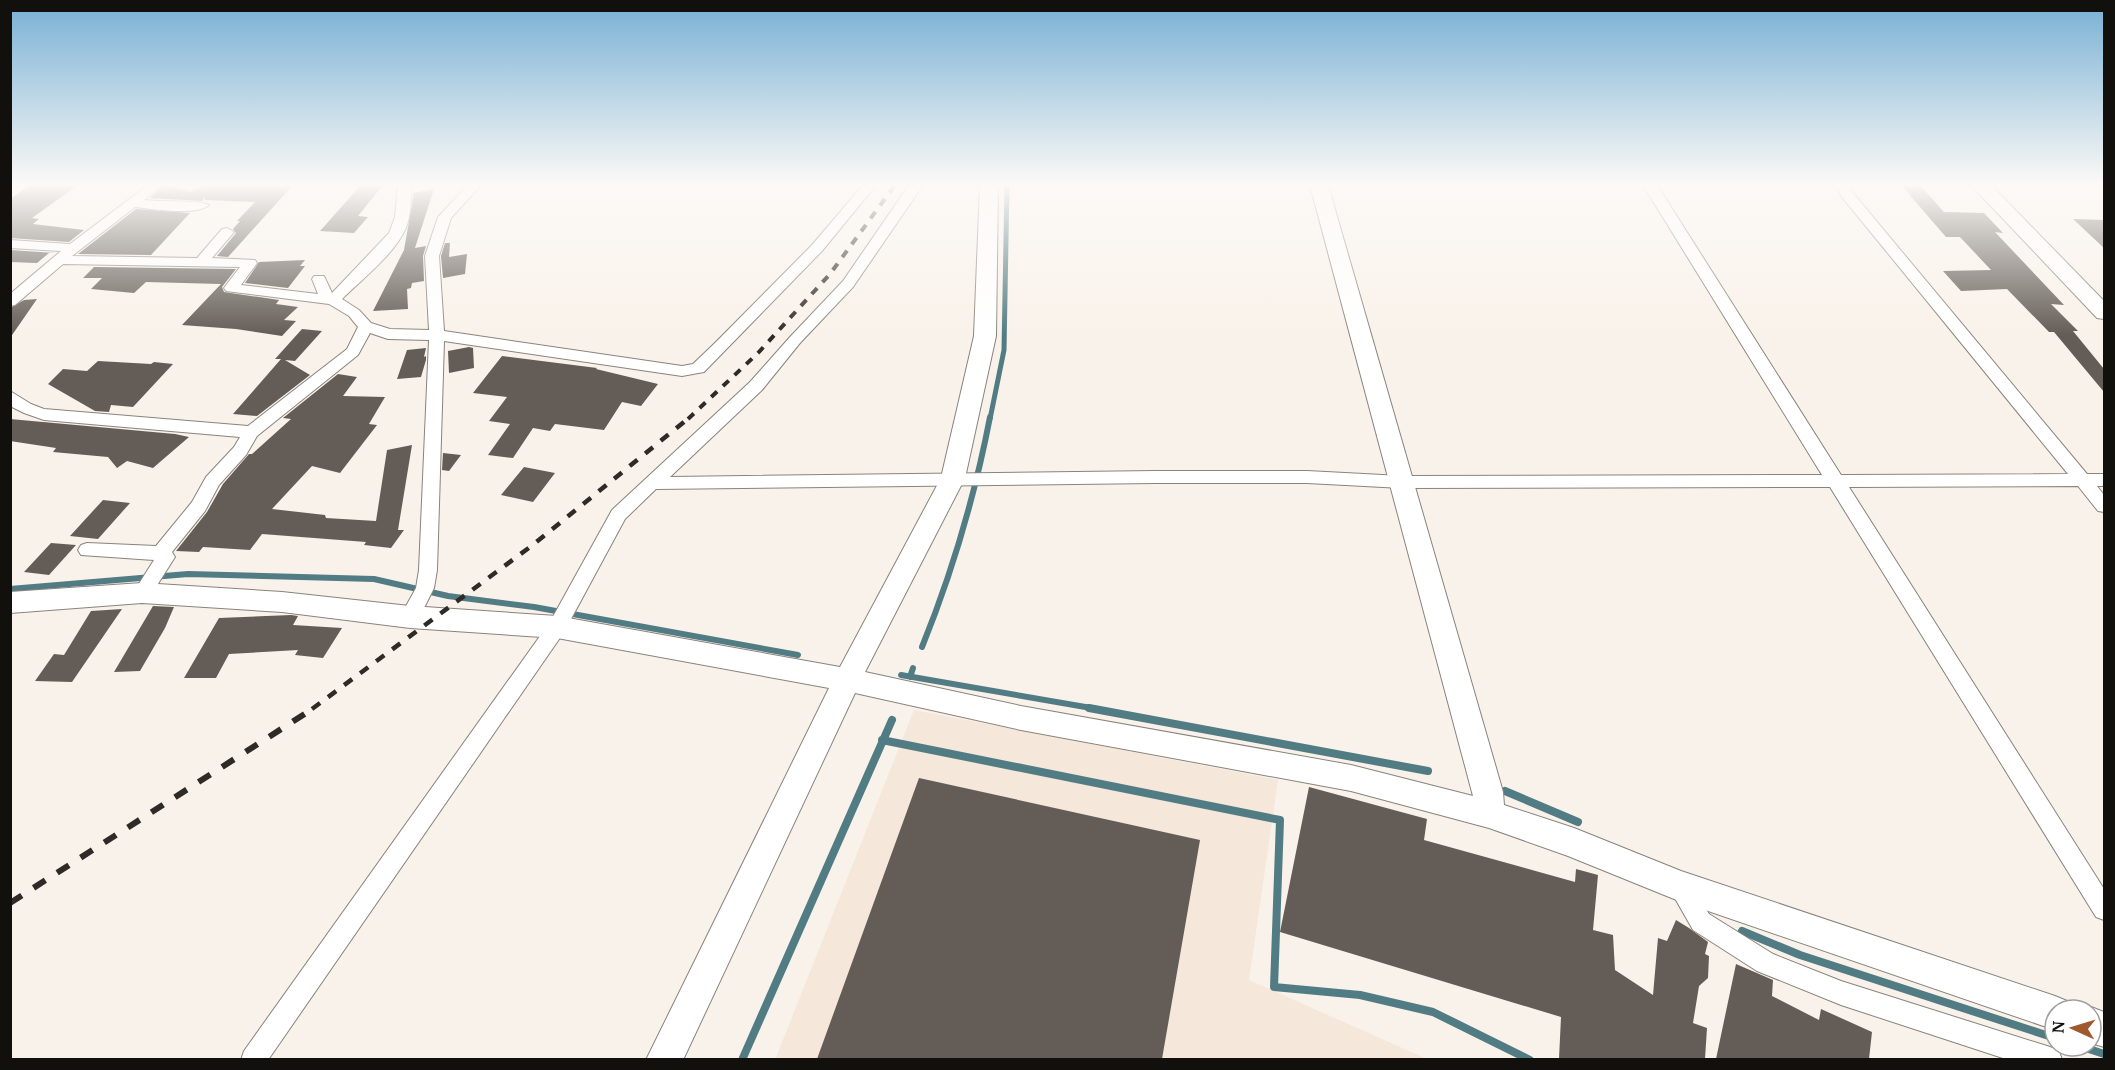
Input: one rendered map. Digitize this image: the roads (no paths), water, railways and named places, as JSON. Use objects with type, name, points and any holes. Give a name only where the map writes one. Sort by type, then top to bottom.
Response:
[{"type":"street","points":[[16,295],[91,235]]},
{"type":"street","points":[[201,262],[224,235]]},
{"type":"street","points":[[330,300],[372,260],[393,235]]},
{"type":"street","points":[[410,617],[425,588],[428,570],[437,335],[432,256],[439,235]]},
{"type":"street","points":[[61,260],[250,263],[231,288],[330,300],[354,313],[366,326],[388,334],[437,335],[682,371],[698,368],[828,235]]},
{"type":"street","points":[[253,1059],[557,627],[618,515],[756,386],[795,340],[848,284],[882,235]]},
{"type":"street","points":[[664,1059],[848,680],[958,478],[985,336],[988,235]]},
{"type":"street","points":[[1333,235],[1488,792],[1489,814]]},
{"type":"street","points":[[1681,235],[2104,909]]},
{"type":"street","points":[[1881,235],[2104,506]]},
{"type":"street","points":[[2028,235],[2104,313]]},
{"type":"street","points":[[10,244],[74,248]]},
{"type":"street","points":[[319,279],[330,300]]},
{"type":"street","points":[[16,295],[46,292]]},
{"type":"street","points":[[161,553],[199,506],[212,481],[240,452],[251,432],[352,352],[366,326]]},
{"type":"street","points":[[10,396],[26,409],[44,414],[251,432]]},
{"type":"street","points":[[654,483],[873,482],[958,478],[1307,477],[1402,482],[2104,480]]},
{"type":"street","points":[[87,550],[161,553],[166,557],[142,593]]},
{"type":"street","points":[[10,603],[142,593],[282,602],[410,617],[557,627],[848,680],[1021,718],[1351,778],[1489,814],[1574,843],[1679,886],[2043,1009]]},
{"type":"street","points":[[1679,886],[1701,922],[1765,963],[1841,993],[2050,1059]]},
{"type":"waterway","points":[[990,419],[1004,350],[1006,235]]},
{"type":"waterway","points":[[922,647],[962,534],[990,417]]},
{"type":"waterway","points":[[10,589],[188,574],[374,579],[448,596],[534,607],[798,655]]},
{"type":"waterway","points":[[910,677],[913,668]]},
{"type":"waterway","points":[[901,675],[910,677]]},
{"type":"waterway","points":[[910,677],[1097,709]]},
{"type":"waterway","points":[[1089,708],[1428,771]]},
{"type":"waterway","points":[[883,740],[892,720]]},
{"type":"waterway","points":[[742,1060],[883,740]]},
{"type":"waterway","points":[[883,740],[1280,820],[1274,987],[1360,995],[1433,1012],[1530,1060]]},
{"type":"waterway","points":[[1505,791],[1578,822]]},
{"type":"waterway","points":[[1742,931],[1800,955],[2043,1034]]},
{"type":"railway","points":[[688,419],[758,353],[830,274],[859,235]]},
{"type":"railway","points":[[312,709],[534,544],[690,417]]},
{"type":"railway","points":[[10,903],[314,708]]}]
